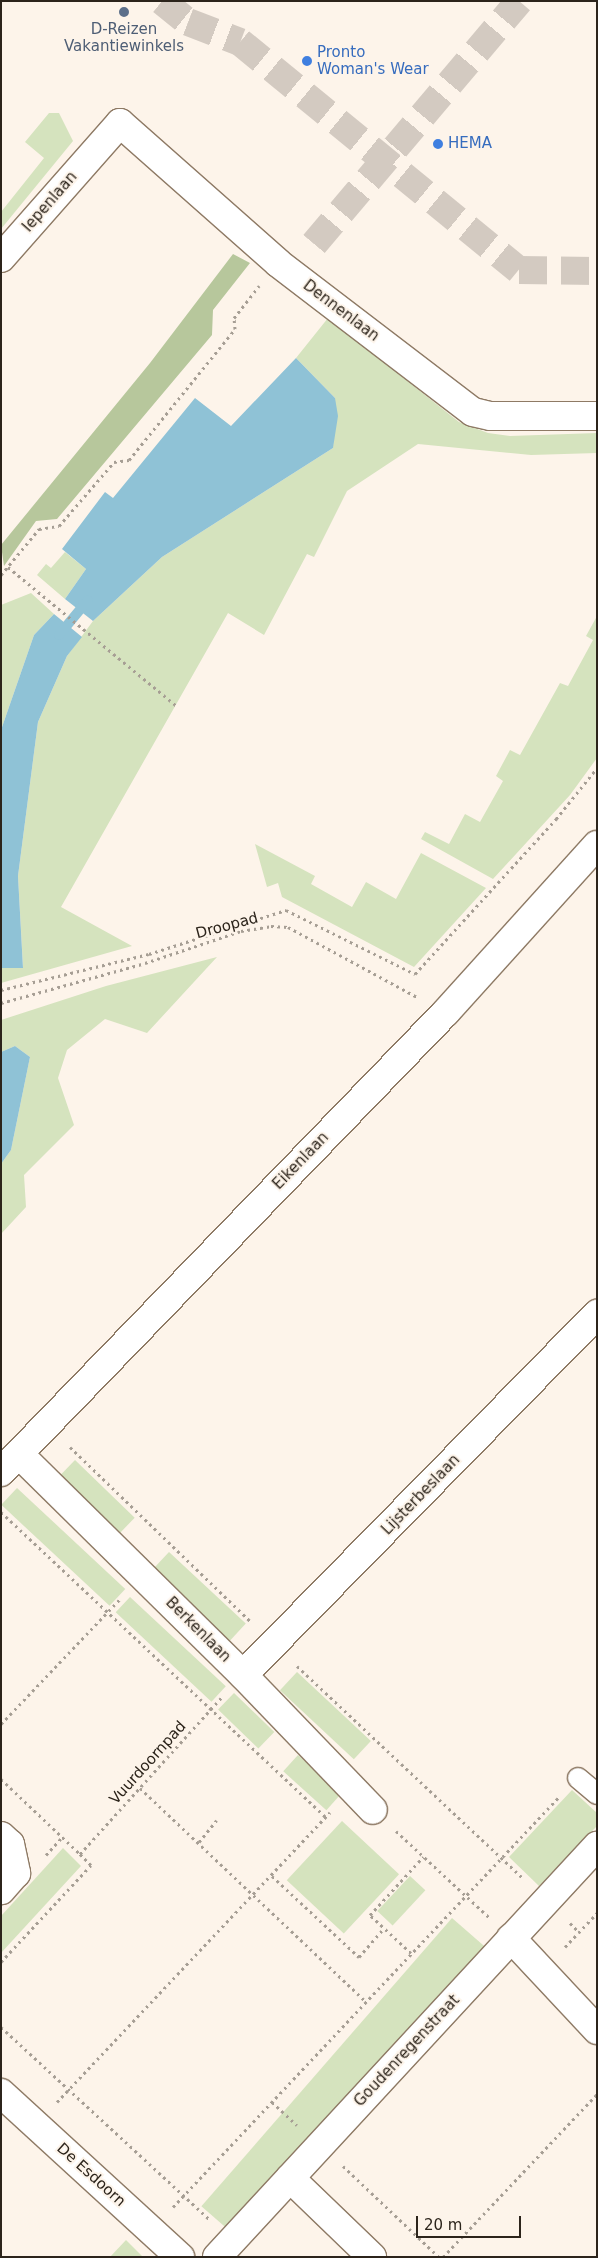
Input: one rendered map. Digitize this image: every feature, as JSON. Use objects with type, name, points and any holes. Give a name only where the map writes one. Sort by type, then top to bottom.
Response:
[{"type":"street","name":"Iepenlaan","points":[[1,258],[120,123]]},
{"type":"street","name":"Dennenlaan","points":[[120,123],[278,263],[473,412],[491,416],[597,416]]},
{"type":"street","name":"Eikenlaan","points":[[10,1463],[446,1012],[597,845]]},
{"type":"street","name":"Lijsterbeslaan","points":[[243,1675],[597,1314]]},
{"type":"street","name":"Berkenlaan","points":[[10,1463],[134,1567],[243,1675],[373,1810]]},
{"type":"street","points":[[1,1836],[10,1844],[16,1873],[1,1890]]},
{"type":"street","name":"Goudenregenstraat","points":[[225,2249],[545,1900],[597,1846]]},
{"type":"street","points":[[511,1938],[597,2030]]},
{"type":"street","name":"De Esdoorn","points":[[1,2093],[180,2257]]},
{"type":"street","points":[[290,2178],[372,2257]]},
{"type":"lane","points":[[578,1778],[597,1794]]},
{"type":"path","points":[[1,576],[39,529],[59,526],[114,462],[129,460],[235,329],[234,318],[264,279]]},
{"type":"path","points":[[8,568],[47,596],[178,707]]},
{"type":"path","points":[[1,990],[148,954],[286,910],[415,974],[556,819],[597,768]]},
{"type":"path","name":"Droopad","points":[[1,1003],[146,963],[241,931],[271,926],[288,927],[446,1012]]},
{"type":"path","points":[[47,1424],[274,1645],[579,1932]]},
{"type":"path","points":[[1,1512],[326,1817]]},
{"type":"path","points":[[1,1724],[108,1613],[133,1584],[134,1550],[154,1529]]},
{"type":"path","name":"Vuurdoornpad","points":[[80,1854],[243,1675]]},
{"type":"path","points":[[152,2230],[578,1778]]},
{"type":"path","points":[[1,1780],[91,1866],[1,1962]]},
{"type":"path","points":[[140,1788],[366,2002]]},
{"type":"path","points":[[36,2125],[272,1876],[352,1788]]},
{"type":"path","points":[[373,1810],[511,1938]]},
{"type":"path","points":[[198,1842],[217,1820]]},
{"type":"path","points":[[412,1953],[370,1915],[423,1857]]},
{"type":"path","points":[[272,1876],[359,1956],[384,1928]]},
{"type":"path","points":[[542,1972],[597,1913]]},
{"type":"path","points":[[1,2027],[184,2196],[225,2249]]},
{"type":"path","points":[[272,2102],[441,2257],[597,2094]]},
{"type":"green space","points":[[49,113],[59,113],[73,141],[1,229],[1,212],[44,158],[25,142]]},
{"type":"green space","points":[[233,254],[250,263],[213,310],[212,335],[57,519],[36,521],[4,566],[1,545],[150,363]]},
{"type":"green space","points":[[328,318],[459,422],[488,433],[510,436],[597,433],[597,453],[531,455],[418,444],[347,491],[314,557],[307,554],[264,635],[228,613],[61,907],[132,946],[1,983],[1,968],[23,967],[18,876],[38,722],[67,656],[93,621],[162,557],[333,448],[335,398],[296,358]]},
{"type":"green space","points":[[65,552],[86,569],[65,599],[37,575],[46,564],[51,568]]},
{"type":"green space","points":[[31,593],[54,614],[34,635],[1,730],[1,605]]},
{"type":"green space","points":[[597,616],[597,758],[570,795],[493,879],[421,839],[425,832],[449,844],[465,814],[480,822],[503,781],[496,776],[510,750],[520,755],[560,683],[568,686],[593,640],[586,636]]},
{"type":"green space","points":[[255,844],[315,876],[311,884],[352,907],[366,882],[396,899],[421,853],[486,888],[414,967],[282,897],[278,883],[267,887]]},
{"type":"green space","points":[[217,957],[147,1033],[105,1019],[67,1050],[58,1078],[74,1125],[24,1175],[26,1207],[1,1234],[1,1164],[11,1150],[30,1057],[15,1046],[1,1052],[1,1020],[106,986]]},
{"type":"green space","points":[[75,1460],[135,1518],[117,1536],[58,1478]]},
{"type":"green space","points":[[17,1488],[125,1589],[110,1606],[1,1505]]},
{"type":"green space","points":[[169,1552],[246,1624],[229,1642],[152,1570]]},
{"type":"green space","points":[[130,1597],[226,1686],[211,1702],[116,1612]]},
{"type":"green space","points":[[297,1672],[371,1741],[354,1759],[280,1690]]},
{"type":"green space","points":[[234,1693],[274,1732],[258,1748],[218,1710]]},
{"type":"green space","points":[[298,1755],[341,1794],[326,1810],[283,1771]]},
{"type":"green space","points":[[572,1790],[597,1813],[597,1826],[539,1886],[509,1857]]},
{"type":"green space","points":[[342,1821],[399,1874],[344,1933],[287,1880]]},
{"type":"green space","points":[[63,1848],[81,1866],[1,1953],[1,1916]]},
{"type":"green space","points":[[410,1876],[425,1890],[393,1925],[377,1911]]},
{"type":"green space","points":[[452,1918],[484,1946],[234,2235],[201,2206]]},
{"type":"green space","points":[[126,2240],[143,2257],[110,2257]]},
{"type":"water","points":[[296,358],[335,398],[338,416],[333,448],[162,557],[93,621],[65,599],[86,569],[62,549],[105,492],[113,498],[195,398],[231,426]]},
{"type":"water","points":[[54,614],[82,637],[67,656],[38,722],[18,876],[23,968],[1,968],[1,730],[34,635]]},
{"type":"water","points":[[15,1046],[30,1057],[11,1150],[1,1164],[1,1052]]},
{"type":"waterway","points":[[59,635],[88,600]]},
{"type":"tunnel","points":[[162,1],[188,22],[240,42],[519,270],[597,271]]},
{"type":"tunnel","points":[[314,244],[519,1]]},
{"type":"place","name":"D-Reizen Vakantiewinkels","points":[[124,12]]},
{"type":"place","name":"Pronto Woman's Wear","points":[[307,61]]},
{"type":"place","name":"HEMA","points":[[438,144]]}]
